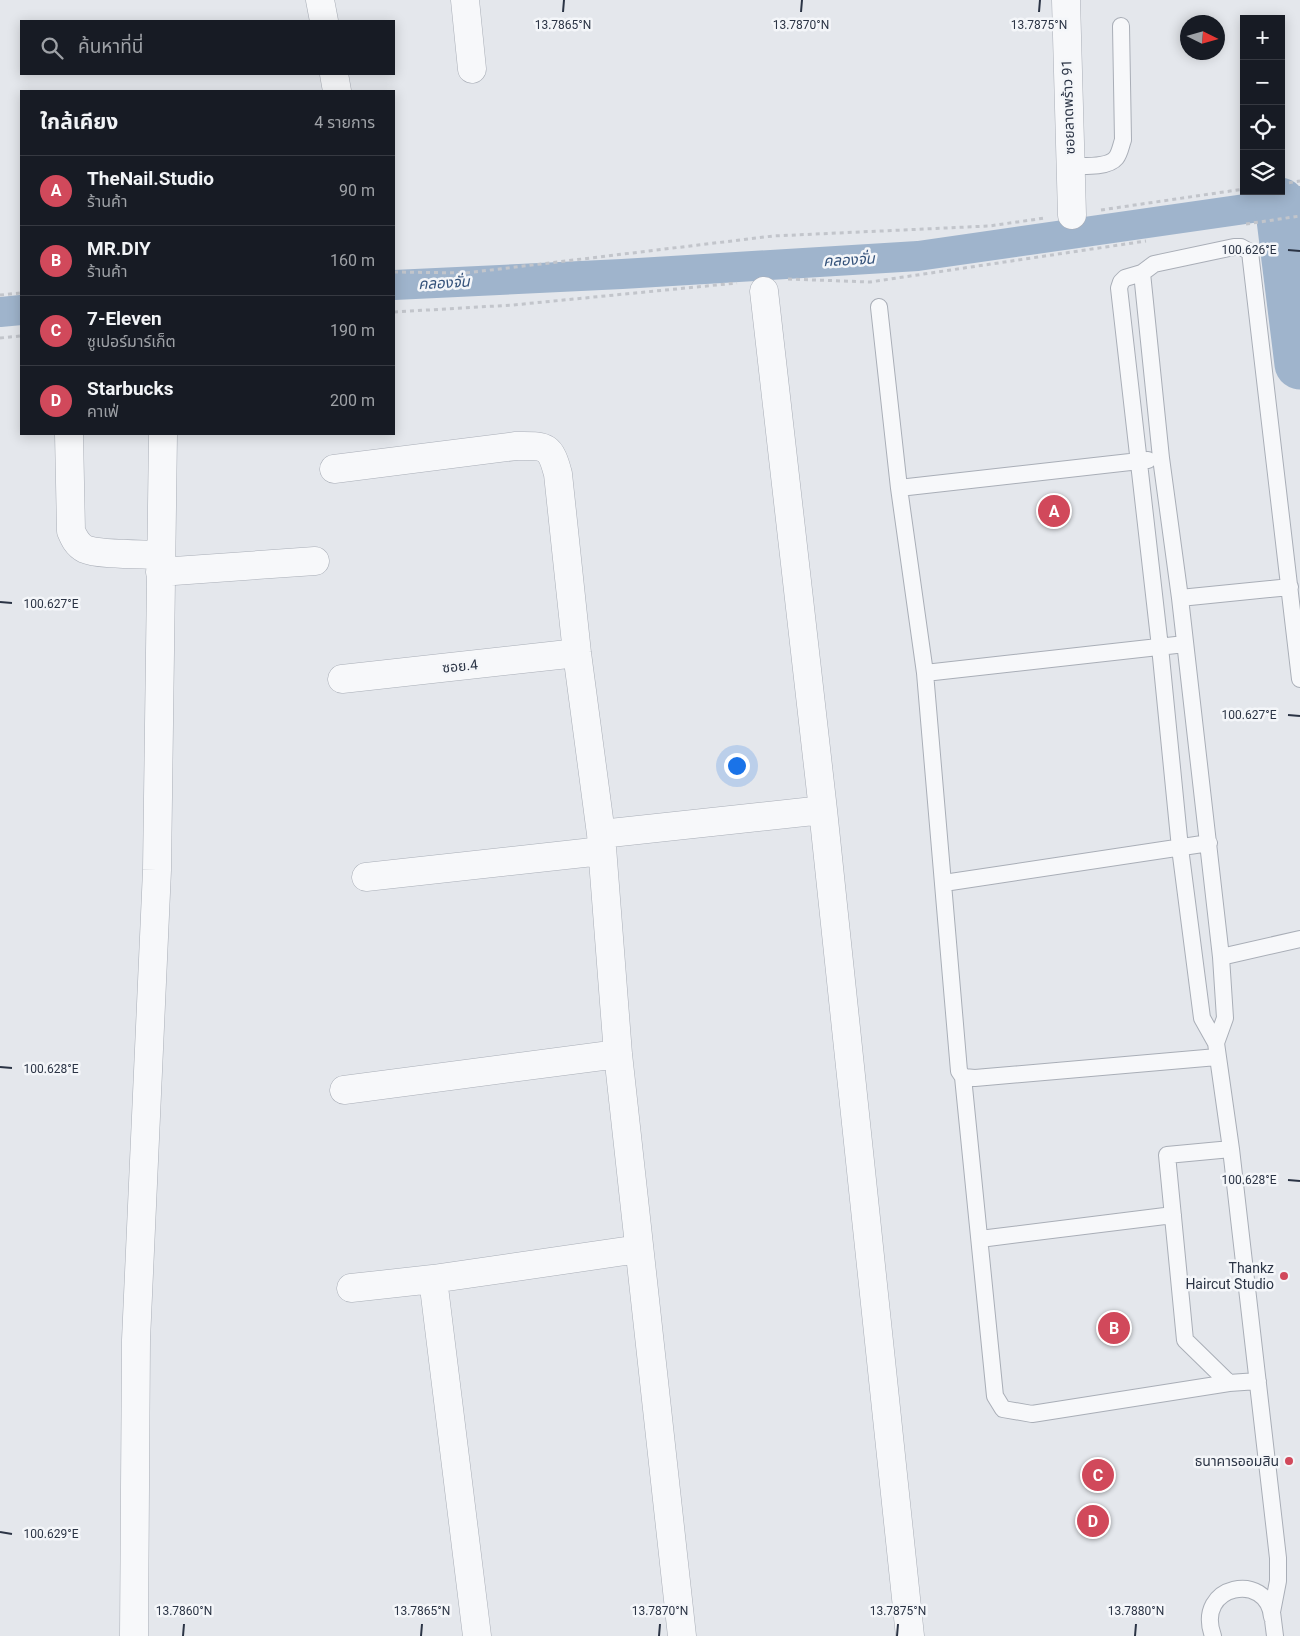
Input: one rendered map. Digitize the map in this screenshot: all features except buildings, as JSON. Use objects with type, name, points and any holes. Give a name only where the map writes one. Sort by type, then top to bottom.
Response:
[{"type":"street","points":[[320,0],[324,20]]},
{"type":"street","points":[[465,0],[472,69]]},
{"type":"street","name":"ซอยลาดพร้าว 91","points":[[1066,0],[1072,214]]},
{"type":"street","points":[[334,75],[337,90]]},
{"type":"street","points":[[762,284],[823,810],[910,1636]]},
{"type":"street","points":[[69,435],[71,531],[76,543],[85,549],[160,563],[314,561]]},
{"type":"street","points":[[134,1636],[136,1340],[157,870],[163,435]]},
{"type":"street","points":[[334,469],[516,446],[545,448],[553,455],[558,474],[577,653],[602,843],[618,1054],[682,1636]]},
{"type":"street","name":"ซอย.4","points":[[342,679],[577,653]]},
{"type":"street","points":[[366,876],[823,810]]},
{"type":"street","points":[[344,1090],[618,1054]]},
{"type":"street","points":[[351,1288],[433,1279],[639,1249]]},
{"type":"street","points":[[433,1279],[477,1636]]},
{"type":"lane","points":[[1070,166],[1102,165],[1115,160],[1119,153],[1123,140],[1121,26]]},
{"type":"lane","points":[[1268,1636],[1273,1622],[1272,1612],[1278,1581],[1278,1558],[1231,1149],[1216,1050],[1202,1018],[1180,848],[1160,647],[1119,288],[1124,278],[1142,273],[1154,264],[1241,246],[1250,252],[1300,680]]},
{"type":"lane","points":[[1142,273],[1161,458],[1180,598],[1221,957],[1225,1018],[1216,1050]]},
{"type":"lane","points":[[879,307],[899,488],[925,673],[960,1071],[963,1077],[995,1396],[1003,1409],[1032,1414],[1229,1383],[1258,1381]]},
{"type":"lane","points":[[899,488],[1161,458]]},
{"type":"lane","points":[[1180,598],[1290,587]]},
{"type":"lane","points":[[925,673],[1185,644]]},
{"type":"lane","points":[[944,883],[1209,843]]},
{"type":"lane","points":[[1221,957],[1300,939]]},
{"type":"lane","points":[[963,1077],[975,1078],[1216,1050]]},
{"type":"lane","points":[[1229,1383],[1185,1340],[1167,1155],[1231,1149]]},
{"type":"lane","points":[[980,1239],[1173,1215]]},
{"type":"lane","points":[[1210,1633],[1209,1616],[1212,1606],[1219,1597],[1228,1591],[1239,1588],[1250,1589],[1267,1601],[1272,1612],[1275,1636]]},
{"type":"path","points":[[1285,183],[1300,181]]},
{"type":"path","points":[[395,272],[466,273],[773,236],[989,226],[1240,191]]},
{"type":"path","points":[[1238,225],[1300,216]]},
{"type":"path","points":[[395,312],[513,305],[762,284],[870,282],[1155,240]]},
{"type":"path","points":[[0,295],[20,293]]},
{"type":"path","points":[[0,338],[20,336]]},
{"type":"waterway","name":"คลองจั่น","points":[[395,285],[622,274],[918,256],[1300,201]]},
{"type":"waterway","points":[[1280,203],[1300,364]]},
{"type":"waterway","name":"คลองจั่น","points":[[0,312],[20,310]]},
{"type":"place","name":"TheNail.Studio","points":[[1054,511]]},
{"type":"place","name":"Thankz Haircut Studio","points":[[1284,1276]]},
{"type":"place","name":"MR.DIY","points":[[1114,1328]]},
{"type":"place","name":"ธนาคารออมสิน","points":[[1289,1461]]},
{"type":"place","name":"7-Eleven","points":[[1098,1475]]},
{"type":"place","name":"Starbucks","points":[[1093,1521]]}]
